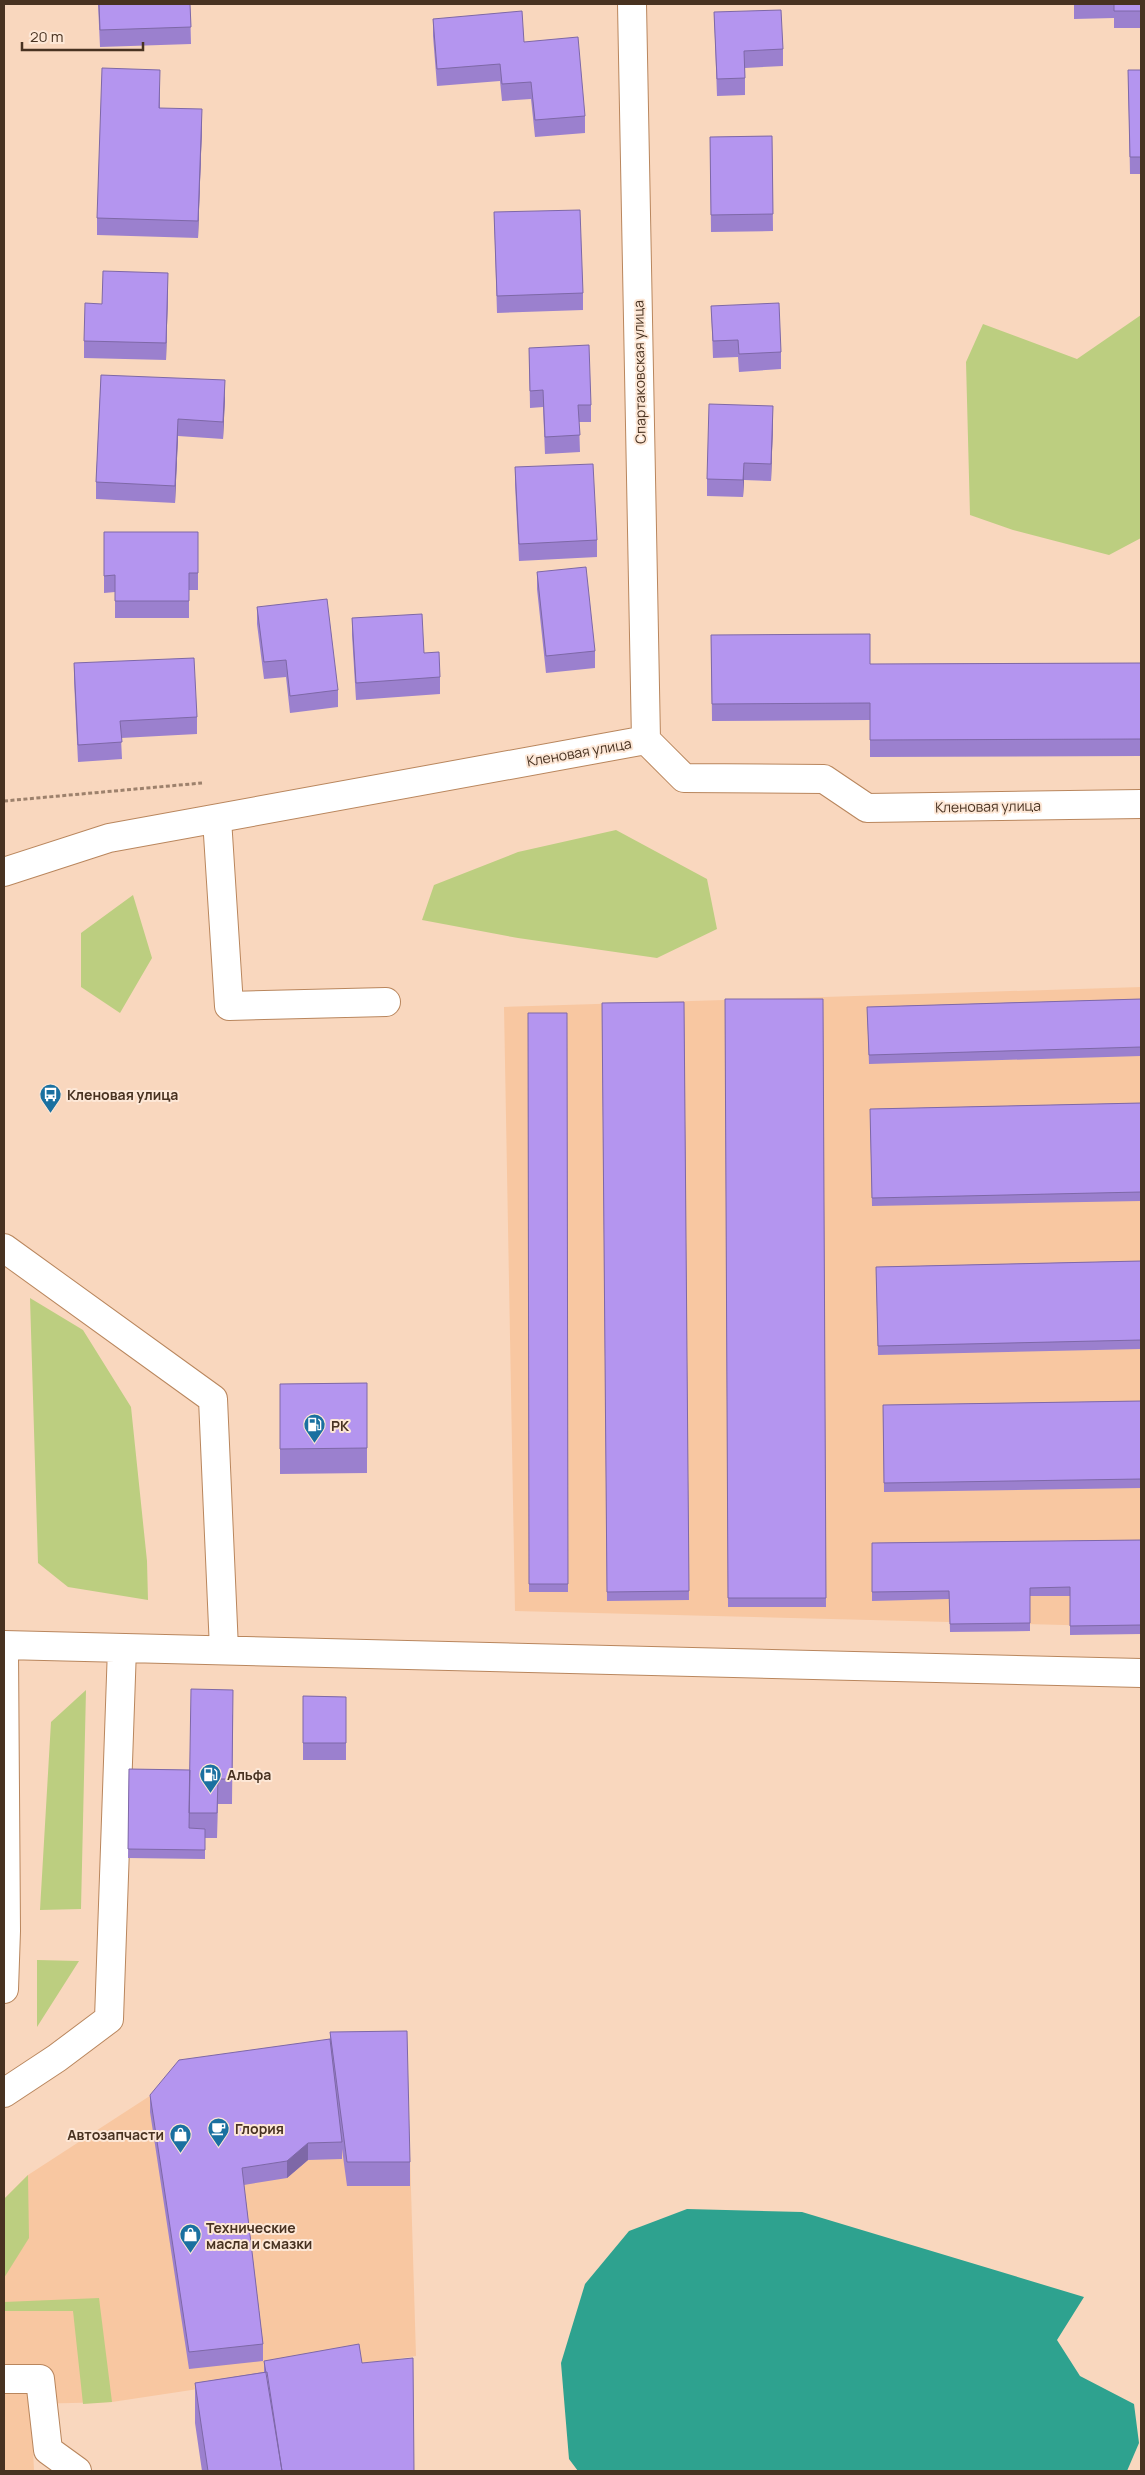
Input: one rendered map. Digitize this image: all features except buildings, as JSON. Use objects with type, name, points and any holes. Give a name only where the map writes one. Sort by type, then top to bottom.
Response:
[{"type":"street","name":"Спартаковская улица","points":[[632,4],[646,740]]},
{"type":"street","name":"Кленовая улица","points":[[4,872],[109,838],[646,740],[684,778],[824,779],[867,808],[1141,804]]},
{"type":"street","points":[[217,819],[229,1006],[386,1002]]},
{"type":"street","points":[[4,1248],[213,1399],[224,1649]]},
{"type":"street","points":[[4,1645],[1141,1673]]},
{"type":"street","points":[[4,2094],[57,2058],[109,2019],[122,1648]]},
{"type":"street","points":[[4,1652],[6,1931],[4,1989]]},
{"type":"street","points":[[4,2379],[40,2379],[48,2450],[77,2471]]},
{"type":"shaded area","points":[[1141,987],[1141,1627],[515,1611],[504,1007]]},
{"type":"shaded area","points":[[407,2056],[416,2356],[112,2402],[31,2404],[34,2471],[4,2471],[4,2199],[28,2175],[179,2077]]},
{"type":"green space","points":[[1141,315],[1141,538],[1109,555],[1013,530],[970,515],[966,362],[983,324],[1077,359]]},
{"type":"green space","points":[[616,830],[707,879],[717,929],[657,958],[518,938],[422,920],[434,885],[518,852]]},
{"type":"green space","points":[[133,895],[152,958],[120,1013],[81,987],[81,933]]},
{"type":"green space","points":[[30,1298],[83,1330],[131,1407],[147,1561],[148,1600],[68,1587],[38,1563]]},
{"type":"green space","points":[[86,1690],[81,1909],[40,1910],[51,1722]]},
{"type":"green space","points":[[37,1960],[79,1961],[37,2027]]},
{"type":"green space","points":[[28,2175],[29,2238],[4,2278],[4,2199]]},
{"type":"green space","points":[[99,2298],[112,2402],[83,2404],[73,2311],[4,2311],[4,2302]]},
{"type":"water","points":[[687,2209],[802,2212],[1084,2297],[1057,2340],[1080,2376],[1134,2404],[1139,2443],[1127,2471],[578,2471],[569,2459],[561,2363],[585,2284],[629,2231]]},
{"type":"place","name":"Кленовая улица","points":[[51,1113]]},
{"type":"place","name":"РК","points":[[315,1444]]},
{"type":"place","name":"Альфа","points":[[211,1793]]},
{"type":"place","name":"Глория","points":[[219,2147]]},
{"type":"place","name":"Автозапчасти","points":[[180,2153]]},
{"type":"place","name":"Технические масла и смазки","points":[[190,2254]]}]
